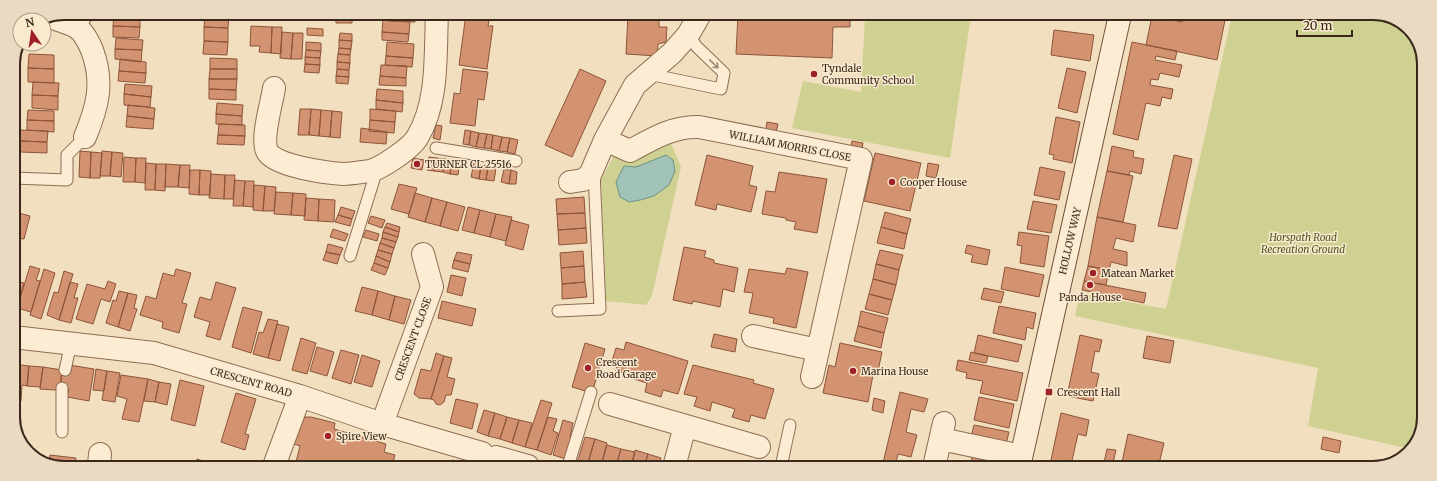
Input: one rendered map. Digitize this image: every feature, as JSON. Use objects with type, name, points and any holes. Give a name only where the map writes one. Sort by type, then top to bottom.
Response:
[{"type":"street","points":[[84,20],[89,43],[97,64],[100,84],[101,117],[85,137]]},
{"type":"street","points":[[274,88],[265,142],[267,151],[273,158],[316,170],[345,174],[372,170],[391,160],[417,140],[427,116],[432,92],[437,20]]},
{"type":"street","points":[[570,182],[586,178],[590,175],[605,140],[635,85],[672,53],[688,35],[697,20]]},
{"type":"street","name":"HOLLOW WAY","points":[[1020,461],[1119,20]]},
{"type":"street","name":"WILLIAM MORRIS CLOSE","points":[[605,140],[630,151],[684,126],[699,127],[861,159],[812,377]]},
{"type":"street","name":"CRESCENT CLOSE","points":[[382,424],[432,287],[423,254]]},
{"type":"street","points":[[753,336],[818,350]]},
{"type":"street","name":"CRESCENT ROAD","points":[[20,338],[154,353],[300,396],[382,424],[510,461]]},
{"type":"street","points":[[276,461],[300,396]]},
{"type":"street","points":[[610,404],[759,447]]},
{"type":"street","points":[[676,461],[685,426]]},
{"type":"street","points":[[935,461],[942,431],[1017,461]]},
{"type":"lane","points":[[648,74],[721,89],[724,73],[697,47],[688,35]]},
{"type":"lane","points":[[20,178],[67,180],[67,155],[85,137]]},
{"type":"lane","points":[[436,148],[516,161]]},
{"type":"lane","points":[[558,311],[600,309],[594,167]]},
{"type":"lane","points":[[350,256],[374,179]]},
{"type":"lane","points":[[65,370],[71,343]]},
{"type":"lane","points":[[62,388],[62,432]]},
{"type":"lane","points":[[569,461],[590,392]]},
{"type":"lane","points":[[782,461],[790,425]]},
{"type":"green space","points":[[865,20],[970,20],[950,158],[792,128],[803,81],[861,92]]},
{"type":"green space","name":"Horspath Road Recreation Ground","points":[[1231,20],[1379,20],[1390,23],[1402,31],[1414,47],[1417,61],[1417,423],[1414,434],[1406,446],[1404,448],[1308,426],[1318,368],[1075,316],[1080,293],[1166,309]]},
{"type":"green space","points":[[671,143],[681,167],[652,296],[646,305],[606,301],[601,180],[614,155],[633,161]]},
{"type":"water","points":[[666,155],[673,160],[675,171],[669,185],[654,196],[640,200],[629,202],[620,197],[616,182],[624,166],[636,167]]},
{"type":"building","points":[[114,20],[140,20],[140,27],[113,26]]},
{"type":"building","points":[[204,20],[229,20],[228,28],[204,27]]},
{"type":"building","points":[[336,20],[352,20],[352,23],[336,23]]},
{"type":"building","points":[[383,20],[410,22],[409,34],[382,32]]},
{"type":"building","points":[[415,20],[415,22],[388,21]]},
{"type":"building","points":[[465,20],[489,20],[488,26],[493,26],[487,69],[459,65]]},
{"type":"building","points":[[628,20],[659,20],[659,27],[667,27],[666,42],[658,44],[657,56],[626,54]]},
{"type":"building","points":[[738,20],[850,20],[850,27],[833,27],[832,58],[736,54]]},
{"type":"building","points":[[1151,20],[1172,20],[1182,22],[1182,20],[1225,20],[1217,60],[1146,45]]},
{"type":"building","points":[[113,26],[140,27],[139,38],[113,37]]},
{"type":"building","points":[[251,26],[272,27],[271,53],[259,52],[260,46],[250,46]]},
{"type":"building","points":[[204,27],[228,28],[228,42],[204,41]]},
{"type":"building","points":[[272,27],[282,27],[281,54],[271,53]]},
{"type":"building","points":[[307,28],[323,29],[323,36],[307,35]]},
{"type":"building","points":[[1054,30],[1094,35],[1090,61],[1051,55]]},
{"type":"building","points":[[282,32],[293,33],[291,59],[280,58]]},
{"type":"building","points":[[382,32],[409,34],[408,42],[382,40]]},
{"type":"building","points":[[293,33],[303,33],[302,59],[291,59]]},
{"type":"building","points":[[340,33],[352,34],[352,41],[339,40]]},
{"type":"building","points":[[116,38],[143,40],[142,50],[115,49]]},
{"type":"building","points":[[339,40],[352,41],[351,49],[339,48]]},
{"type":"building","points":[[204,41],[228,42],[227,55],[203,54]]},
{"type":"building","points":[[306,42],[321,43],[321,51],[306,50]]},
{"type":"building","points":[[387,42],[414,44],[413,58],[386,56]]},
{"type":"building","points":[[1132,42],[1177,51],[1175,60],[1156,56],[1155,60],[1182,65],[1179,77],[1160,73],[1158,80],[1151,79],[1150,85],[1173,89],[1171,99],[1162,97],[1160,106],[1146,103],[1138,140],[1113,134]]},
{"type":"building","points":[[339,48],[351,49],[350,55],[338,54]]},
{"type":"building","points":[[115,49],[142,50],[141,62],[115,59]]},
{"type":"building","points":[[306,50],[321,51],[320,58],[305,57]]},
{"type":"building","points":[[29,54],[54,55],[54,69],[28,68]]},
{"type":"building","points":[[338,54],[350,55],[350,63],[337,62]]},
{"type":"building","points":[[386,56],[413,58],[412,67],[385,65]]},
{"type":"building","points":[[305,57],[320,58],[320,65],[305,64]]},
{"type":"building","points":[[210,58],[237,59],[237,69],[210,69]]},
{"type":"building","points":[[120,59],[146,62],[146,73],[119,71]]},
{"type":"building","points":[[337,62],[350,63],[349,70],[337,69]]},
{"type":"building","points":[[305,64],[320,65],[319,73],[304,72]]},
{"type":"building","points":[[381,65],[407,66],[406,78],[380,76]]},
{"type":"building","points":[[28,68],[54,69],[54,83],[28,82]]},
{"type":"building","points":[[1067,68],[1086,72],[1077,113],[1058,108]]},
{"type":"building","points":[[210,69],[237,69],[237,79],[209,79]]},
{"type":"building","points":[[337,69],[349,70],[349,77],[336,76]]},
{"type":"building","points":[[463,69],[488,72],[484,100],[478,99],[475,126],[450,123],[454,93],[460,94]]},
{"type":"building","points":[[580,69],[606,81],[572,157],[545,145]]},
{"type":"building","points":[[119,71],[146,73],[145,83],[118,81]]},
{"type":"building","points":[[336,76],[349,77],[348,84],[336,83]]},
{"type":"building","points":[[380,76],[406,78],[406,86],[379,85]]},
{"type":"building","points":[[209,79],[237,79],[236,90],[209,89]]},
{"type":"building","points":[[33,82],[59,83],[58,96],[32,95]]},
{"type":"building","points":[[125,84],[152,86],[151,97],[124,94]]},
{"type":"building","points":[[209,89],[236,90],[236,100],[209,99]]},
{"type":"building","points":[[377,89],[403,91],[403,103],[376,100]]},
{"type":"building","points":[[124,94],[151,97],[150,107],[124,105]]},
{"type":"building","points":[[32,95],[58,96],[58,110],[32,108]]},
{"type":"building","points":[[376,100],[403,103],[402,112],[376,109]]},
{"type":"building","points":[[217,103],[243,105],[242,116],[216,114]]},
{"type":"building","points":[[128,105],[155,108],[154,119],[127,116]]},
{"type":"building","points":[[300,109],[311,109],[309,135],[298,135]]},
{"type":"building","points":[[311,109],[321,110],[319,136],[309,135]]},
{"type":"building","points":[[370,109],[396,111],[395,122],[370,120]]},
{"type":"building","points":[[28,110],[54,111],[54,121],[27,120]]},
{"type":"building","points":[[321,110],[332,111],[330,137],[319,136]]},
{"type":"building","points":[[332,111],[342,112],[340,138],[330,137]]},
{"type":"building","points":[[216,114],[242,116],[242,125],[216,124]]},
{"type":"building","points":[[127,116],[154,119],[153,129],[126,127]]},
{"type":"building","points":[[1056,117],[1080,122],[1072,163],[1053,159],[1054,155],[1049,154]]},
{"type":"building","points":[[27,120],[54,121],[54,132],[27,130]]},
{"type":"building","points":[[370,120],[395,122],[394,133],[369,131]]},
{"type":"building","points":[[767,122],[778,124],[775,137],[765,135]]},
{"type":"building","points":[[219,124],[245,125],[245,136],[218,135]]},
{"type":"building","points":[[436,125],[442,126],[440,140],[433,138]]},
{"type":"building","points":[[361,128],[387,132],[386,144],[360,142]]},
{"type":"building","points":[[20,130],[48,131],[47,142],[20,141]]},
{"type":"building","points":[[465,130],[471,131],[469,145],[463,144]]},
{"type":"building","points":[[471,131],[479,133],[476,147],[469,145]]},
{"type":"building","points":[[479,133],[487,134],[484,148],[476,147]]},
{"type":"building","points":[[487,134],[493,135],[491,149],[484,148]]},
{"type":"building","points":[[218,135],[245,136],[244,145],[217,144]]},
{"type":"building","points":[[493,135],[502,137],[499,151],[491,149]]},
{"type":"building","points":[[502,137],[510,138],[507,152],[499,151]]},
{"type":"building","points":[[510,138],[518,140],[515,154],[507,152]]},
{"type":"building","points":[[20,141],[47,142],[47,153],[20,152]]},
{"type":"building","points":[[852,141],[863,143],[861,155],[850,153]]},
{"type":"building","points":[[1112,146],[1134,151],[1133,157],[1144,159],[1141,174],[1130,171],[1129,175],[1107,171]]},
{"type":"building","points":[[80,151],[91,152],[90,178],[79,177]]},
{"type":"building","points":[[102,151],[112,152],[110,176],[100,176]]},
{"type":"building","points":[[91,152],[102,153],[100,178],[90,178]]},
{"type":"building","points":[[112,152],[123,153],[121,177],[110,176]]},
{"type":"building","name":"Cooper House","points":[[875,153],[921,163],[910,211],[864,201]]},
{"type":"building","points":[[707,155],[753,166],[749,185],[757,187],[751,212],[717,204],[716,210],[695,205]]},
{"type":"building","points":[[1174,155],[1192,159],[1177,229],[1158,226]]},
{"type":"building","points":[[124,157],[136,158],[135,182],[123,182]]},
{"type":"building","points":[[429,157],[437,158],[434,171],[427,170]]},
{"type":"building","points":[[136,158],[146,158],[145,183],[135,182]]},
{"type":"building","name":"TURNER CL 25516","points":[[413,158],[424,160],[422,170],[411,168]]},
{"type":"building","points":[[437,158],[445,159],[443,172],[434,171]]},
{"type":"building","points":[[445,159],[452,160],[450,174],[443,172]]},
{"type":"building","points":[[452,160],[460,162],[458,175],[450,174]]},
{"type":"building","points":[[146,163],[156,164],[155,190],[145,190]]},
{"type":"building","points":[[474,163],[481,165],[479,179],[471,177]]},
{"type":"building","points":[[928,163],[939,165],[936,178],[926,176]]},
{"type":"building","points":[[156,164],[166,164],[165,191],[155,190]]},
{"type":"building","points":[[166,164],[180,165],[178,187],[165,187]]},
{"type":"building","points":[[180,165],[190,165],[189,188],[178,187]]},
{"type":"building","points":[[481,165],[488,166],[486,180],[479,179]]},
{"type":"building","points":[[488,166],[496,168],[494,181],[486,180]]},
{"type":"building","points":[[1040,167],[1065,172],[1059,200],[1034,195]]},
{"type":"building","points":[[504,169],[511,170],[509,184],[501,182]]},
{"type":"building","points":[[190,170],[200,170],[199,195],[189,194]]},
{"type":"building","points":[[200,170],[211,171],[210,195],[199,195]]},
{"type":"building","points":[[511,170],[517,172],[516,184],[509,184]]},
{"type":"building","points":[[1107,171],[1133,176],[1123,222],[1097,217]]},
{"type":"building","points":[[779,172],[827,179],[817,233],[794,229],[796,222],[786,220],[786,218],[762,214],[766,191],[775,192]]},
{"type":"building","points":[[211,174],[225,175],[224,199],[209,198]]},
{"type":"building","points":[[225,175],[235,175],[233,199],[224,199]]},
{"type":"building","points":[[235,180],[245,181],[243,206],[233,206]]},
{"type":"building","points":[[245,181],[254,181],[253,207],[243,206]]},
{"type":"building","points":[[399,184],[417,188],[409,214],[391,209]]},
{"type":"building","points":[[254,185],[265,186],[263,211],[253,210]]},
{"type":"building","points":[[265,186],[276,187],[274,211],[263,211]]},
{"type":"building","points":[[276,192],[293,193],[291,215],[274,214]]},
{"type":"building","points":[[293,193],[306,194],[305,216],[291,215]]},
{"type":"building","points":[[415,193],[432,198],[425,222],[408,217]]},
{"type":"building","points":[[584,197],[585,213],[557,214],[556,199]]},
{"type":"building","points":[[306,198],[319,199],[318,221],[304,220]]},
{"type":"building","points":[[432,198],[447,202],[440,226],[425,222]]},
{"type":"building","points":[[319,199],[335,200],[334,222],[318,221]]},
{"type":"building","points":[[1033,201],[1057,205],[1051,233],[1027,229]]},
{"type":"building","points":[[447,202],[465,207],[458,231],[440,226]]},
{"type":"building","points":[[341,207],[355,211],[352,219],[338,215]]},
{"type":"building","points":[[468,207],[480,210],[474,233],[462,230]]},
{"type":"building","points":[[480,210],[496,214],[490,237],[474,233]]},
{"type":"building","points":[[885,212],[911,219],[907,234],[881,227]]},
{"type":"building","points":[[20,213],[30,216],[24,239],[20,238]]},
{"type":"building","points":[[585,213],[586,228],[558,230],[557,214]]},
{"type":"building","points":[[496,214],[512,217],[506,241],[490,237]]},
{"type":"building","points":[[338,215],[352,219],[350,226],[335,222]]},
{"type":"building","points":[[371,216],[385,220],[382,228],[368,223]]},
{"type":"building","points":[[1097,217],[1136,225],[1133,242],[1116,238],[1113,249],[1127,252],[1127,266],[1111,262],[1109,270],[1088,266]]},
{"type":"building","points":[[511,220],[529,225],[523,250],[505,245]]},
{"type":"building","points":[[387,223],[400,227],[399,232],[385,227]]},
{"type":"building","points":[[385,227],[399,232],[398,237],[383,232]]},
{"type":"building","points":[[881,227],[907,234],[904,249],[877,243]]},
{"type":"building","points":[[586,228],[587,243],[559,245],[558,230]]},
{"type":"building","points":[[333,229],[348,234],[345,241],[330,237]]},
{"type":"building","points":[[366,230],[379,234],[377,241],[363,237]]},
{"type":"building","points":[[383,232],[398,237],[396,242],[382,238]]},
{"type":"building","points":[[1019,232],[1049,236],[1044,267],[1020,263],[1022,246],[1017,245]]},
{"type":"building","points":[[382,238],[396,242],[394,248],[380,243]]},
{"type":"building","points":[[380,243],[394,248],[392,254],[378,250]]},
{"type":"building","points":[[328,244],[343,248],[340,255],[326,252]]},
{"type":"building","points":[[967,245],[990,250],[987,265],[971,262],[973,255],[965,253]]},
{"type":"building","points":[[684,247],[706,251],[704,257],[714,260],[714,263],[738,268],[734,292],[723,289],[720,307],[693,301],[692,304],[673,300]]},
{"type":"building","points":[[378,250],[392,254],[390,262],[376,256]]},
{"type":"building","points":[[880,250],[903,255],[899,270],[876,264]]},
{"type":"building","points":[[583,251],[584,266],[561,268],[560,253]]},
{"type":"building","points":[[326,252],[340,255],[337,264],[323,260]]},
{"type":"building","points":[[457,252],[472,255],[470,264],[454,260]]},
{"type":"building","points":[[376,256],[390,262],[388,268],[374,263]]},
{"type":"building","points":[[454,260],[470,264],[468,272],[452,268]]},
{"type":"building","points":[[374,263],[388,268],[385,275],[371,270]]},
{"type":"building","points":[[876,264],[899,270],[896,285],[873,279]]},
{"type":"building","points":[[30,266],[40,269],[36,280],[40,281],[31,312],[20,309],[20,298]]},
{"type":"building","points":[[584,266],[585,282],[562,284],[561,268]]},
{"type":"building","points":[[1088,266],[1109,270],[1106,285],[1084,281]]},
{"type":"building","points":[[1005,267],[1044,275],[1039,297],[1001,289]]},
{"type":"building","points":[[787,268],[808,272],[796,328],[773,323],[774,318],[749,313],[753,293],[744,292],[749,269],[785,274]]},
{"type":"building","points":[[44,269],[55,273],[41,319],[30,315]]},
{"type":"building","points":[[176,269],[191,273],[182,303],[187,304],[179,333],[162,328],[163,322],[140,315],[146,296],[156,299],[163,273],[174,276]]},
{"type":"building","points":[[64,271],[73,274],[59,320],[47,315],[54,292],[58,293]]},
{"type":"building","points":[[451,275],[466,278],[462,296],[447,292]]},
{"type":"building","points":[[873,279],[896,285],[892,300],[869,294]]},
{"type":"building","points":[[108,281],[116,284],[110,302],[101,299],[93,324],[76,319],[87,284],[105,289]]},
{"type":"building","points":[[1084,281],[1146,293],[1144,303],[1082,290]]},
{"type":"building","points":[[20,282],[24,283],[20,297]]},
{"type":"building","points":[[70,282],[78,284],[74,298],[78,298],[71,323],[59,320]]},
{"type":"building","points":[[216,282],[236,288],[220,340],[206,336],[210,322],[194,317],[200,297],[211,300]]},
{"type":"building","points":[[585,282],[587,297],[562,299],[562,284]]},
{"type":"building","points":[[362,287],[378,291],[372,315],[355,311]]},
{"type":"building","points":[[984,288],[1004,292],[1001,303],[981,299]]},
{"type":"building","points":[[119,291],[128,293],[118,327],[106,323],[113,300],[116,301]]},
{"type":"building","points":[[378,291],[395,296],[389,320],[372,315]]},
{"type":"building","points":[[128,293],[137,295],[134,308],[137,309],[130,331],[118,327]]},
{"type":"building","points":[[869,294],[892,300],[888,315],[865,309]]},
{"type":"building","points":[[395,296],[411,300],[404,324],[389,320]]},
{"type":"building","points":[[442,301],[476,309],[472,326],[438,318]]},
{"type":"building","points":[[999,306],[1036,313],[1033,329],[1027,327],[1025,340],[993,333]]},
{"type":"building","points":[[243,307],[262,312],[251,353],[232,347]]},
{"type":"building","points":[[861,311],[888,318],[884,333],[858,326]]},
{"type":"building","points":[[268,319],[278,321],[268,358],[253,354],[259,332],[263,333]]},
{"type":"building","points":[[277,324],[289,327],[280,361],[268,358]]},
{"type":"building","points":[[858,326],[884,333],[881,348],[854,341]]},
{"type":"building","points":[[714,334],[737,339],[735,352],[711,347]]},
{"type":"building","points":[[978,335],[1022,345],[1018,362],[974,353]]},
{"type":"building","points":[[1080,335],[1102,340],[1099,352],[1095,351],[1091,372],[1099,374],[1093,401],[1067,396]]},
{"type":"building","points":[[1147,336],[1174,341],[1170,363],[1143,358]]},
{"type":"building","points":[[301,338],[316,343],[307,374],[292,370]]},
{"type":"building","points":[[626,342],[688,361],[678,394],[663,390],[661,397],[645,392],[647,383],[634,379],[635,376],[616,371],[617,366],[611,364],[616,348],[624,350]]},
{"type":"building","name":"Crescent Road Garage","points":[[585,343],[605,349],[592,393],[572,387]]},
{"type":"building","name":"Marina House","points":[[840,343],[882,352],[877,376],[873,375],[868,402],[823,393],[829,365],[835,367]]},
{"type":"building","points":[[317,347],[334,352],[327,376],[310,371]]},
{"type":"building","points":[[341,350],[359,355],[351,384],[332,378]]},
{"type":"building","points":[[971,352],[988,356],[986,363],[969,360]]},
{"type":"building","points":[[436,353],[444,356],[431,399],[419,398],[414,394],[421,369],[431,371]]},
{"type":"building","points":[[362,355],[380,361],[372,387],[354,382]]},
{"type":"building","points":[[444,356],[452,358],[447,377],[455,379],[451,395],[446,395],[444,402],[440,405],[436,404],[434,400],[431,399]]},
{"type":"building","points":[[958,360],[1023,373],[1017,401],[980,393],[983,381],[966,378],[967,373],[956,370]]},
{"type":"building","points":[[20,365],[29,366],[27,386],[22,385],[21,401]]},
{"type":"building","points":[[69,365],[94,369],[89,401],[67,397],[69,389],[60,388],[62,370]]},
{"type":"building","points":[[693,365],[754,380],[753,383],[774,389],[765,419],[751,415],[749,422],[732,417],[735,409],[712,402],[710,411],[694,406],[697,397],[684,394]]},
{"type":"building","points":[[29,366],[43,367],[40,387],[27,386]]},
{"type":"building","points":[[43,367],[62,370],[60,388],[55,390],[40,389]]},
{"type":"building","points":[[96,369],[107,371],[104,391],[93,390]]},
{"type":"building","points":[[107,371],[120,373],[115,402],[102,400]]},
{"type":"building","points":[[121,375],[148,379],[139,422],[122,419],[127,399],[117,396]]},
{"type":"building","points":[[148,379],[159,382],[155,402],[144,401]]},
{"type":"building","points":[[180,380],[204,386],[195,426],[171,420]]},
{"type":"building","points":[[159,382],[171,384],[167,405],[155,402]]},
{"type":"building","points":[[900,392],[928,399],[924,412],[911,409],[906,432],[917,435],[911,457],[898,454],[896,461],[883,461]]},
{"type":"building","points":[[236,393],[256,399],[245,434],[249,435],[245,450],[221,442]]},
{"type":"building","points":[[979,397],[1014,404],[1009,428],[974,420]]},
{"type":"building","points":[[874,398],[885,401],[883,413],[872,410]]},
{"type":"building","points":[[456,399],[478,404],[472,429],[450,423]]},
{"type":"building","points":[[541,400],[552,403],[537,450],[525,447]]},
{"type":"building","points":[[484,410],[495,413],[488,436],[477,432]]},
{"type":"building","points":[[495,413],[507,417],[500,439],[488,436]]},
{"type":"building","points":[[1061,413],[1089,420],[1086,436],[1078,434],[1072,461],[1051,460]]},
{"type":"building","name":"Spire View","points":[[305,417],[311,417],[335,423],[334,429],[386,444],[384,452],[395,455],[393,461],[296,461],[300,446],[294,444],[300,423]]},
{"type":"building","points":[[507,417],[519,420],[512,443],[500,439]]},
{"type":"building","points":[[548,417],[557,419],[553,431],[558,433],[551,455],[537,450]]},
{"type":"building","points":[[519,420],[532,423],[525,447],[512,443]]},
{"type":"building","points":[[563,420],[573,423],[570,437],[575,438],[569,460],[553,455]]},
{"type":"building","points":[[974,425],[1009,432],[1006,444],[971,437]]},
{"type":"building","points":[[1128,434],[1164,443],[1160,461],[1122,461]]},
{"type":"building","points":[[585,437],[595,439],[588,461],[578,461]]},
{"type":"building","points":[[1323,437],[1341,441],[1339,453],[1321,449]]},
{"type":"building","points":[[595,439],[607,443],[602,461],[588,461]]},
{"type":"building","points":[[607,445],[621,449],[617,461],[602,461]]},
{"type":"building","points":[[621,449],[635,452],[633,461],[617,461]]},
{"type":"building","points":[[1107,449],[1116,450],[1113,461],[1104,461]]},
{"type":"building","points":[[635,450],[648,454],[646,461],[632,461]]},
{"type":"building","points":[[973,453],[1003,460],[1003,461],[971,461]]},
{"type":"building","points":[[648,454],[661,458],[660,461],[646,461]]},
{"type":"building","points":[[50,455],[76,458],[76,461],[58,461],[49,458]]},
{"type":"place","name":"Tyndale Community School","points":[[814,74]]},
{"type":"place","name":"TURNER CL 25516","points":[[417,164]]},
{"type":"place","name":"Cooper House","points":[[892,182]]},
{"type":"place","name":"Matean Market","points":[[1093,273]]},
{"type":"place","name":"Panda House","points":[[1090,285]]},
{"type":"place","name":"Crescent Road Garage","points":[[588,368]]},
{"type":"place","name":"Marina House","points":[[853,371]]},
{"type":"place","name":"Crescent Hall","points":[[1049,392]]},
{"type":"place","name":"Spire View","points":[[328,436]]}]
